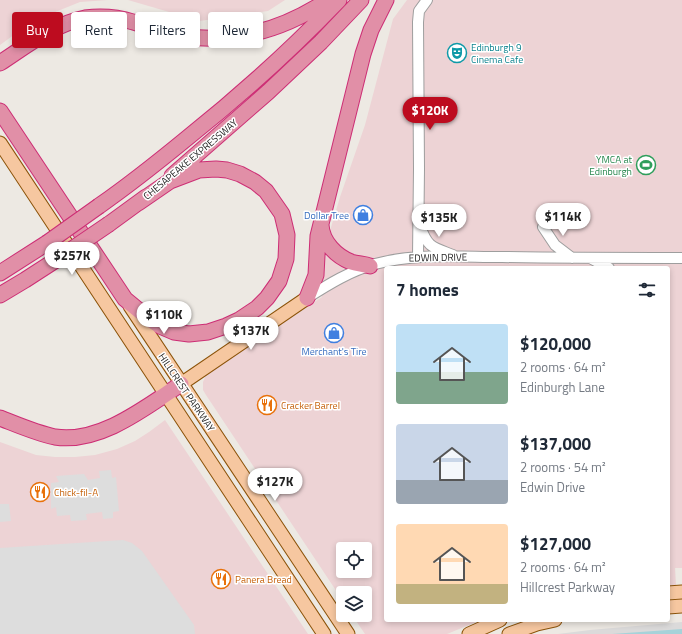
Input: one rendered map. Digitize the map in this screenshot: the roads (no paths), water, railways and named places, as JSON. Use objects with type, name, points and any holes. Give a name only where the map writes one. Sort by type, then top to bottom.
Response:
[{"type":"highway","points":[[0,63],[52,30],[85,18],[104,16],[112,17],[132,21],[152,29],[180,36],[222,38],[258,33],[278,26],[296,19],[328,0]]},
{"type":"highway","name":"CHESAPEAKE EXPRESSWAY","points":[[0,273],[47,243],[152,167],[266,71],[339,0]]},
{"type":"highway","name":"CHESAPEAKE EXPRESSWAY","points":[[0,295],[26,280],[138,204],[187,164],[268,92],[321,42],[361,0]]},
{"type":"highway","points":[[307,298],[316,275],[318,236],[321,221],[363,54],[371,30],[386,0]]},
{"type":"highway","name":"HILLCREST PARKWAY","points":[[0,111],[125,299]]},
{"type":"highway","points":[[125,299],[148,318],[160,326],[174,332],[189,334],[208,332],[239,320],[257,308],[267,298],[279,281],[286,259],[287,235],[282,214],[266,191],[255,182],[240,174],[228,170],[199,170],[170,181],[138,204]]},
{"type":"highway","points":[[321,221],[322,231],[325,238],[338,255],[353,262],[371,265]]},
{"type":"highway","points":[[0,418],[40,433],[56,437],[81,436],[95,433],[122,422],[181,384]]},
{"type":"main road","name":"HILLCREST PARKWAY","points":[[0,143],[324,634]]},
{"type":"main road","name":"EDWIN DRIVE","points":[[181,384],[307,298]]},
{"type":"main road","name":"HILLCREST PARKWAY","points":[[125,299],[348,634]]},
{"type":"main road","points":[[670,593],[682,592]]},
{"type":"main road","points":[[670,607],[682,606]]},
{"type":"main road","points":[[469,634],[496,622]]},
{"type":"main road","points":[[513,632],[526,622]]},
{"type":"main road","points":[[513,632],[546,622]]},
{"type":"street","points":[[418,257],[418,22],[419,11],[427,0]]},
{"type":"street","points":[[418,220],[425,238],[432,247],[458,257]]},
{"type":"street","points":[[543,227],[555,244],[572,258]]},
{"type":"street","name":"EDWIN DRIVE","points":[[307,298],[338,279],[371,265],[397,259],[418,257],[682,258]]},
{"type":"street","points":[[590,258],[605,266]]},
{"type":"street","points":[[371,265],[384,268]]},
{"type":"water","points":[[682,629],[682,634],[612,634]]},
{"type":"place","name":"Edinburgh 9 Cinema Cafe","points":[[457,53]]},
{"type":"place","name":"YMCA at Edinburgh","points":[[646,165]]},
{"type":"place","name":"Dollar Tree","points":[[363,215]]},
{"type":"place","name":"Merchant's Tire","points":[[334,333]]},
{"type":"place","name":"Cracker Barrel","points":[[267,405]]},
{"type":"place","name":"Chick-fil-A","points":[[40,492]]},
{"type":"place","name":"Panera Bread","points":[[221,579]]}]
